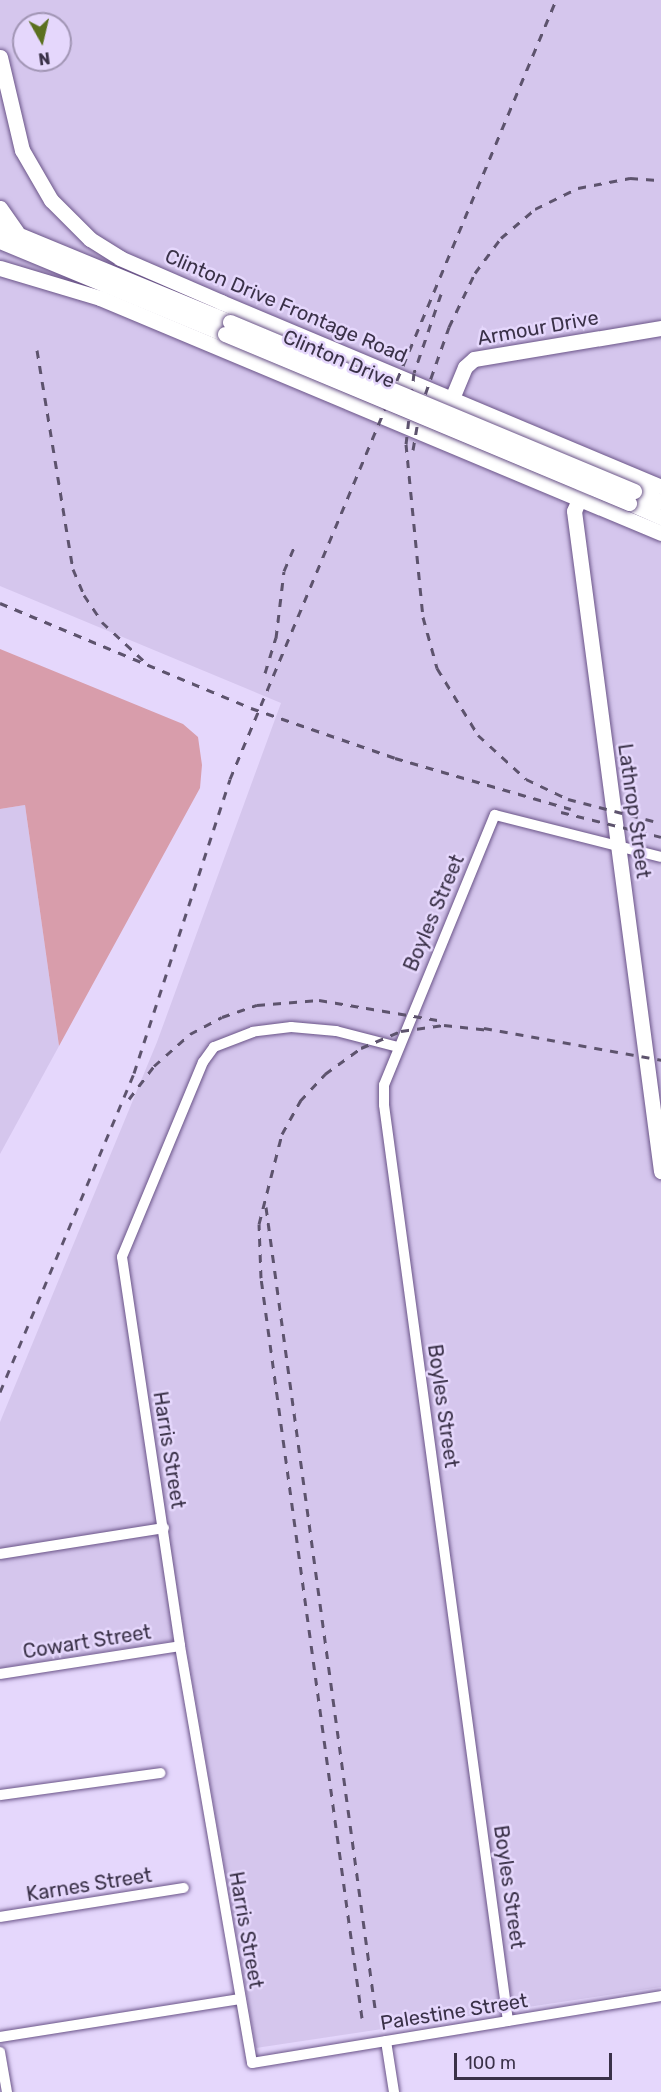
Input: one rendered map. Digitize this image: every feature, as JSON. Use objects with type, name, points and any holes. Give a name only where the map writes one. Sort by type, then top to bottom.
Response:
[{"type":"street","name":"Clinton Drive Frontage Road","points":[[0,57],[22,150],[51,200],[90,239],[138,266],[661,487]]},
{"type":"street","points":[[0,208],[21,237]]},
{"type":"street","points":[[0,236],[69,286]]},
{"type":"street","name":"Clinton Drive","points":[[0,236],[21,237],[48,247],[228,328]]},
{"type":"street","name":"Clinton Drive","points":[[0,236],[228,328],[631,497],[661,517]]},
{"type":"street","points":[[48,247],[138,266]]},
{"type":"street","points":[[0,268],[69,286],[661,533]]},
{"type":"street","name":"Armour Drive","points":[[436,438],[465,367],[474,359],[661,328]]},
{"type":"street","name":"Lathrop Street","points":[[596,460],[574,511],[661,1171]]},
{"type":"street","name":"Clinton Drive","points":[[631,497],[661,502]]},
{"type":"street","name":"Boyles Street","points":[[508,2021],[384,1105],[387,1076],[398,1047],[495,815],[619,849]]},
{"type":"street","points":[[619,849],[661,857]]},
{"type":"street","name":"Harris Street","points":[[252,2062],[180,1646],[122,1257],[203,1062],[224,1041],[254,1032],[291,1027],[336,1031],[398,1047]]},
{"type":"street","points":[[0,1554],[164,1528]]},
{"type":"street","name":"Cowart Street","points":[[0,1674],[180,1646]]},
{"type":"street","points":[[0,1795],[160,1773]]},
{"type":"street","name":"Karnes Street","points":[[0,1917],[184,1888]]},
{"type":"street","name":"Palestine Street","points":[[252,2062],[661,1996]]},
{"type":"street","points":[[0,2037],[240,1999]]},
{"type":"street","points":[[386,2041],[394,2092]]},
{"type":"street","points":[[0,2052],[7,2092]]},
{"type":"shaded area","points":[[0,0],[661,0],[661,1987],[256,2048],[185,1639],[0,1668],[0,1422],[157,1042],[281,703],[0,586]]},
{"type":"shaded area","points":[[0,649],[183,724],[198,737],[202,765],[200,788],[59,1046],[25,805],[0,809]]},
{"type":"shaded area","points":[[25,805],[59,1046],[0,1154],[0,809]]},
{"type":"railway","points":[[0,1392],[134,1073],[230,779],[556,0]]},
{"type":"railway","points":[[413,450],[420,409],[449,327],[475,273],[501,238],[535,209],[578,188],[630,178],[661,180]]},
{"type":"railway","points":[[441,294],[414,373],[406,444],[423,617],[437,668],[478,735],[526,779],[568,799],[661,823]]},
{"type":"railway","points":[[37,350],[73,569],[84,595],[102,622],[143,660]]},
{"type":"railway","points":[[265,673],[276,638],[284,571],[295,545]]},
{"type":"railway","points":[[0,603],[251,708],[395,758],[571,809]]},
{"type":"railway","points":[[561,812],[661,837]]},
{"type":"railway","points":[[129,1099],[154,1066],[190,1034],[222,1017],[257,1005],[319,1000],[443,1021]]},
{"type":"railway","points":[[362,2018],[261,1278],[259,1224],[282,1134],[300,1101],[325,1074],[361,1048],[401,1031],[444,1025],[490,1030]]},
{"type":"railway","points":[[484,1028],[661,1060]]},
{"type":"railway","points":[[266,1207],[376,2015]]}]
